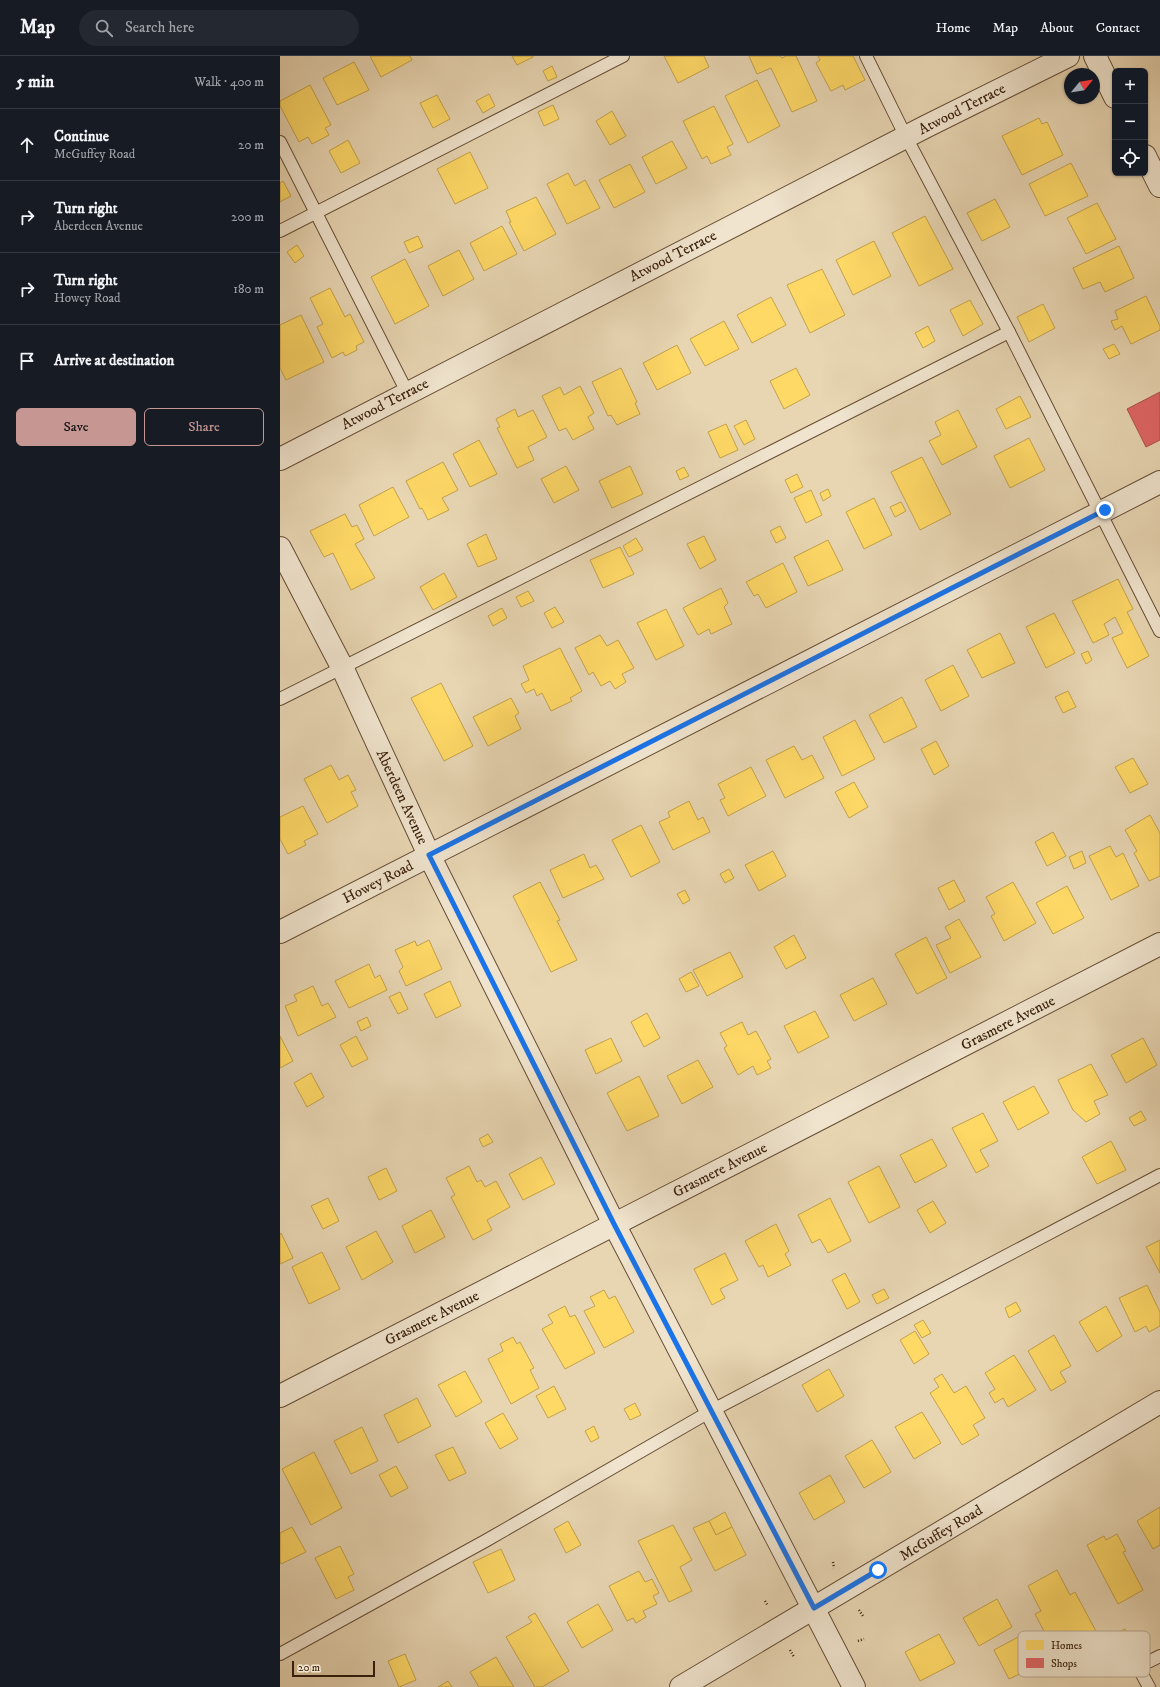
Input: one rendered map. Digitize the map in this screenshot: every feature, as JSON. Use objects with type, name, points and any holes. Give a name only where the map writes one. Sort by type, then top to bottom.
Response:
[{"type":"street","name":"Atwood Terrace","points":[[280,458],[906,137],[1068,56]]},
{"type":"street","points":[[1095,56],[1112,90]]},
{"type":"street","points":[[1148,162],[1160,186]]},
{"type":"street","name":"Howey Road","points":[[280,932],[1160,482]]},
{"type":"street","name":"Aberdeen Avenue","points":[[280,548],[342,667],[429,855],[614,1224],[854,1687]]},
{"type":"street","name":"Grasmere Avenue","points":[[280,1396],[1160,944]]},
{"type":"street","name":"McGuffey Road","points":[[681,1687],[1160,1402]]},
{"type":"lane","points":[[280,231],[623,56]]},
{"type":"lane","points":[[866,56],[906,137],[1009,332],[1099,513],[1160,631]]},
{"type":"lane","points":[[280,142],[407,392]]},
{"type":"lane","points":[[280,699],[1009,332]]},
{"type":"lane","points":[[280,1654],[487,1540],[711,1411],[1160,1175]]},
{"type":"lane","points":[[1150,1661],[1160,1656]]},
{"type":"lane","points":[[1144,1677],[1149,1687]]},
{"type":"path","points":[[859,1610],[863,1616]]},
{"type":"path","points":[[790,1650],[794,1657]]},
{"type":"building: Homes","points":[[370,56],[410,56],[412,60],[381,77]]},
{"type":"building: Homes","points":[[512,56],[533,56],[533,57],[517,65]]},
{"type":"building: Homes","points":[[664,56],[704,56],[709,67],[678,83]]},
{"type":"building: Homes","points":[[749,56],[780,56],[782,58],[786,56],[796,56],[817,101],[792,112],[771,68],[757,74]]},
{"type":"building: Homes","points":[[818,56],[853,56],[865,80],[845,90],[843,85],[831,91],[816,63],[820,60]]},
{"type":"building: Homes","points":[[354,62],[369,90],[337,105],[323,78]]},
{"type":"building: Homes","points":[[552,66],[557,77],[548,81],[543,71]]},
{"type":"building: Homes","points":[[757,80],[780,126],[748,143],[725,96]]},
{"type":"building: Homes","points":[[310,85],[331,125],[325,128],[329,135],[312,144],[308,137],[299,142],[280,106],[280,101]]},
{"type":"building: Homes","points":[[489,94],[495,106],[483,113],[476,101]]},
{"type":"building: Homes","points":[[437,95],[450,119],[433,128],[420,103]]},
{"type":"building: Homes","points":[[553,105],[559,119],[544,126],[538,112]]},
{"type":"building: Homes","points":[[714,106],[733,144],[727,147],[731,155],[711,164],[707,156],[702,159],[683,121]]},
{"type":"building: Homes","points":[[612,111],[626,136],[610,145],[596,121]]},
{"type":"building: Homes","points":[[1039,118],[1042,124],[1047,122],[1063,155],[1022,175],[1002,136]]},
{"type":"building: Homes","points":[[348,140],[360,163],[341,173],[329,151]]},
{"type":"building: Homes","points":[[672,141],[687,168],[656,184],[642,157]]},
{"type":"building: Homes","points":[[470,152],[488,188],[455,204],[437,169]]},
{"type":"building: Homes","points":[[1071,163],[1088,196],[1045,216],[1029,184]]},
{"type":"building: Homes","points":[[630,164],[645,192],[614,208],[599,180]]},
{"type":"building: Homes","points":[[568,173],[575,186],[585,180],[600,208],[567,224],[547,184]]},
{"type":"building: Homes","points":[[283,181],[291,196],[280,202],[280,183]]},
{"type":"building: Homes","points":[[536,197],[556,234],[524,251],[509,222],[511,222],[506,211]]},
{"type":"building: Homes","points":[[995,199],[1010,227],[982,241],[967,213]]},
{"type":"building: Homes","points":[[1097,203],[1116,239],[1086,254],[1067,218]]},
{"type":"building: Homes","points":[[925,216],[953,269],[919,286],[892,233]]},
{"type":"building: Homes","points":[[502,226],[517,254],[484,271],[470,243]]},
{"type":"building: Homes","points":[[418,236],[423,247],[409,253],[404,242]]},
{"type":"building: Homes","points":[[874,241],[891,276],[853,295],[836,260]]},
{"type":"building: Homes","points":[[297,245],[304,256],[295,263],[287,252]]},
{"type":"building: Homes","points":[[1119,246],[1134,278],[1105,292],[1100,282],[1083,289],[1073,268]]},
{"type":"building: Homes","points":[[459,250],[474,279],[443,296],[428,266]]},
{"type":"building: Homes","points":[[405,259],[429,306],[395,324],[371,277]]},
{"type":"building: Homes","points":[[822,269],[845,315],[810,333],[787,285]]},
{"type":"building: Homes","points":[[330,288],[345,317],[350,314],[364,342],[356,346],[357,350],[345,356],[343,352],[332,358],[317,327],[323,324],[310,298]]},
{"type":"building: Homes","points":[[1146,296],[1160,326],[1160,330],[1131,344],[1122,326],[1115,330],[1111,321],[1118,319],[1115,311]]},
{"type":"building: Homes","points":[[771,297],[786,325],[752,343],[737,315]]},
{"type":"building: Homes","points":[[970,300],[983,324],[963,336],[950,310]]},
{"type":"building: Homes","points":[[1043,304],[1055,328],[1029,342],[1017,317]]},
{"type":"building: Homes","points":[[301,315],[324,362],[286,380],[280,368],[280,325]]},
{"type":"building: Homes","points":[[724,321],[739,349],[705,366],[690,339]]},
{"type":"building: Homes","points":[[928,326],[935,341],[923,348],[915,333]]},
{"type":"building: Homes","points":[[1114,344],[1120,354],[1109,359],[1103,349]]},
{"type":"building: Homes","points":[[677,345],[691,373],[657,390],[643,363]]},
{"type":"building: Homes","points":[[621,368],[637,402],[635,403],[640,414],[617,425],[611,415],[608,416],[592,382]]},
{"type":"building: Homes","points":[[796,368],[810,395],[784,409],[770,381]]},
{"type":"building: Homes","points":[[580,386],[594,413],[588,417],[594,429],[573,440],[566,428],[559,431],[542,396],[560,387],[564,395]]},
{"type":"building: Homes","points":[[1020,396],[1031,417],[1006,429],[996,409]]},
{"type":"building: Homes","points":[[515,409],[518,417],[533,410],[547,437],[528,447],[534,460],[517,468],[497,428],[500,427],[496,419]]},
{"type":"building: Homes","points":[[958,410],[977,447],[942,465],[929,441],[941,435],[935,422]]},
{"type":"building: Homes","points":[[746,420],[755,439],[744,445],[734,426]]},
{"type":"building: Homes","points":[[726,424],[738,450],[720,458],[708,432]]},
{"type":"building: Homes","points":[[1029,438],[1045,470],[1010,488],[994,456]]},
{"type":"building: Homes","points":[[479,440],[497,474],[470,487],[453,454]]},
{"type":"building: Homes","points":[[922,457],[951,514],[920,530],[891,472]]},
{"type":"building: Homes","points":[[443,462],[458,490],[442,498],[449,510],[428,520],[422,508],[420,509],[406,481]]},
{"type":"building: Homes","points":[[566,466],[579,490],[554,503],[541,479]]},
{"type":"building: Homes","points":[[630,466],[643,494],[612,508],[599,481]]},
{"type":"building: Homes","points":[[684,467],[689,476],[680,480],[676,471]]},
{"type":"building: Homes","points":[[797,474],[803,487],[791,493],[785,480]]},
{"type":"building: Homes","points":[[393,487],[409,517],[374,536],[359,505]]},
{"type":"building: Homes","points":[[828,489],[831,496],[823,501],[820,493]]},
{"type":"building: Homes","points":[[811,490],[822,515],[806,523],[794,498]]},
{"type":"building: Homes","points":[[874,498],[892,535],[864,549],[846,512]]},
{"type":"building: Homes","points":[[901,502],[906,511],[895,517],[890,507]]},
{"type":"building: Homes","points":[[345,514],[352,527],[357,525],[364,539],[355,544],[375,578],[351,590],[333,553],[324,557],[310,531]]},
{"type":"building: Homes","points":[[780,526],[786,538],[776,543],[770,531]]},
{"type":"building: Homes","points":[[486,534],[497,559],[478,567],[467,544]]},
{"type":"building: Homes","points":[[704,536],[716,560],[700,569],[687,544]]},
{"type":"building: Homes","points":[[636,538],[643,550],[629,557],[623,546]]},
{"type":"building: Homes","points":[[828,540],[843,570],[808,586],[794,557]]},
{"type":"building: Homes","points":[[620,547],[634,574],[603,588],[590,560]]},
{"type":"building: Homes","points":[[783,563],[797,592],[766,608],[758,594],[754,596],[746,582]]},
{"type":"building: Homes","points":[[444,573],[457,597],[433,610],[420,587]]},
{"type":"building: Homes","points":[[1118,579],[1133,609],[1127,612],[1149,656],[1127,668],[1112,638],[1123,633],[1115,617],[1104,624],[1109,635],[1093,643],[1072,601]]},
{"type":"building: Homes","points":[[721,588],[728,603],[724,607],[732,624],[711,634],[709,629],[698,635],[683,608]]},
{"type":"building: Homes","points":[[528,591],[534,601],[521,607],[516,597]]},
{"type":"building: Homes","points":[[555,607],[564,622],[552,628],[544,613]]},
{"type":"building: Homes","points":[[502,608],[507,618],[493,626],[488,616]]},
{"type":"building: Homes","points":[[666,609],[684,646],[656,660],[637,623]]},
{"type":"building: Homes","points":[[1054,613],[1075,653],[1046,668],[1026,627]]},
{"type":"building: Homes","points":[[1000,633],[1015,663],[982,678],[967,650]]},
{"type":"building: Homes","points":[[600,635],[607,646],[618,640],[634,668],[622,674],[626,682],[615,689],[610,681],[601,686],[593,672],[589,675],[575,648]]},
{"type":"building: Homes","points":[[560,648],[582,691],[570,698],[572,701],[551,711],[542,693],[537,696],[534,689],[526,693],[521,684],[529,680],[523,666]]},
{"type":"building: Homes","points":[[1088,651],[1092,660],[1086,664],[1081,654]]},
{"type":"building: Homes","points":[[953,665],[969,696],[941,711],[925,680]]},
{"type":"building: Homes","points":[[441,683],[473,746],[444,761],[411,698]]},
{"type":"building: Homes","points":[[1068,691],[1076,707],[1063,713],[1055,697]]},
{"type":"building: Homes","points":[[902,697],[917,727],[884,743],[869,715]]},
{"type":"building: Homes","points":[[511,698],[519,713],[515,716],[521,729],[488,746],[473,717]]},
{"type":"building: Homes","points":[[855,720],[875,759],[842,776],[823,737]]},
{"type":"building: Homes","points":[[936,741],[949,766],[934,775],[921,749]]},
{"type":"building: Homes","points":[[794,746],[802,760],[812,755],[824,778],[785,798],[766,760]]},
{"type":"building: Homes","points":[[1133,758],[1148,784],[1130,793],[1115,767]]},
{"type":"building: Homes","points":[[331,765],[339,780],[348,775],[356,790],[351,792],[358,806],[327,823],[304,779]]},
{"type":"building: Homes","points":[[751,767],[766,796],[728,816],[720,800],[725,798],[718,784]]},
{"type":"building: Homes","points":[[854,782],[868,807],[849,818],[835,792]]},
{"type":"building: Homes","points":[[689,801],[698,820],[703,817],[710,832],[673,850],[659,822],[670,817],[668,812]]},
{"type":"building: Homes","points":[[303,806],[318,834],[304,841],[306,845],[288,854],[280,839],[280,817]]},
{"type":"building: Homes","points":[[1150,815],[1160,833],[1160,876],[1149,881],[1134,853],[1137,851],[1125,830]]},
{"type":"building: Homes","points":[[641,825],[660,862],[631,877],[612,840]]},
{"type":"building: Homes","points":[[1053,832],[1066,856],[1047,866],[1035,842]]},
{"type":"building: Homes","points":[[1110,846],[1116,857],[1123,853],[1139,886],[1111,900],[1089,856]]},
{"type":"building: Homes","points":[[773,851],[786,876],[759,891],[745,865]]},
{"type":"building: Homes","points":[[1082,851],[1086,863],[1074,869],[1069,857]]},
{"type":"building: Homes","points":[[584,854],[590,868],[596,865],[604,879],[563,898],[550,870]]},
{"type":"building: Homes","points":[[729,869],[734,878],[725,883],[720,874]]},
{"type":"building: Homes","points":[[954,880],[965,901],[949,910],[938,888]]},
{"type":"building: Homes","points":[[540,882],[560,920],[557,921],[577,960],[551,972],[513,896]]},
{"type":"building: Homes","points":[[1013,882],[1036,923],[1004,941],[991,916],[995,914],[986,897]]},
{"type":"building: Homes","points":[[1067,886],[1084,918],[1053,934],[1036,903]]},
{"type":"building: Homes","points":[[685,890],[690,900],[683,904],[677,894]]},
{"type":"building: Homes","points":[[959,919],[981,957],[950,973],[936,945],[951,938],[945,927]]},
{"type":"building: Homes","points":[[794,935],[806,958],[786,969],[774,947]]},
{"type":"building: Homes","points":[[926,937],[947,978],[917,994],[895,954]]},
{"type":"building: Homes","points":[[429,940],[442,969],[406,986],[399,971],[403,967],[395,950],[415,941],[417,946]]},
{"type":"building: Homes","points":[[730,952],[743,977],[707,996],[693,970]]},
{"type":"building: Homes","points":[[369,964],[375,978],[380,975],[387,990],[349,1008],[335,981]]},
{"type":"building: Homes","points":[[691,972],[699,986],[686,992],[679,979]]},
{"type":"building: Homes","points":[[873,978],[887,1004],[854,1021],[840,995]]},
{"type":"building: Homes","points":[[450,981],[461,1006],[436,1018],[424,994]]},
{"type":"building: Homes","points":[[313,986],[322,1006],[328,1003],[336,1017],[298,1036],[285,1006],[297,1001],[294,995]]},
{"type":"building: Homes","points":[[400,992],[408,1009],[398,1014],[389,997]]},
{"type":"building: Homes","points":[[815,1011],[829,1037],[798,1053],[784,1026]]},
{"type":"building: Homes","points":[[647,1013],[660,1038],[644,1047],[631,1022]]},
{"type":"building: Homes","points":[[367,1017],[371,1026],[361,1031],[357,1022]]},
{"type":"building: Homes","points":[[742,1022],[748,1035],[756,1031],[771,1059],[767,1061],[771,1068],[757,1075],[753,1066],[738,1075],[724,1048],[727,1046],[720,1033]]},
{"type":"building: Homes","points":[[280,1036],[293,1061],[280,1068]]},
{"type":"building: Homes","points":[[356,1036],[368,1059],[352,1067],[340,1045]]},
{"type":"building: Homes","points":[[611,1038],[622,1061],[596,1074],[585,1050]]},
{"type":"building: Homes","points":[[1143,1038],[1157,1065],[1126,1083],[1111,1055]]},
{"type":"building: Homes","points":[[698,1060],[713,1087],[682,1104],[667,1076]]},
{"type":"building: Homes","points":[[1091,1064],[1108,1095],[1094,1101],[1100,1114],[1086,1122],[1073,1110],[1058,1080]]},
{"type":"building: Homes","points":[[311,1073],[324,1097],[307,1107],[294,1083]]},
{"type":"building: Homes","points":[[639,1076],[659,1116],[627,1131],[607,1093]]},
{"type":"building: Homes","points":[[1034,1086],[1049,1113],[1018,1130],[1003,1102]]},
{"type":"building: Homes","points":[[1141,1111],[1146,1120],[1134,1126],[1129,1118]]},
{"type":"building: Homes","points":[[983,1113],[998,1141],[980,1150],[989,1166],[976,1173],[952,1128]]},
{"type":"building: Homes","points":[[488,1134],[493,1142],[483,1147],[479,1139]]},
{"type":"building: Homes","points":[[932,1139],[947,1166],[915,1183],[900,1155]]},
{"type":"building: Homes","points":[[1111,1141],[1126,1170],[1097,1184],[1082,1157]]},
{"type":"building: Homes","points":[[541,1157],[555,1184],[523,1200],[509,1174]]},
{"type":"building: Homes","points":[[469,1166],[477,1182],[481,1180],[485,1187],[496,1181],[510,1207],[487,1220],[492,1230],[473,1240],[451,1197],[455,1195],[446,1178]]},
{"type":"building: Homes","points":[[879,1166],[900,1207],[869,1223],[848,1182]]},
{"type":"building: Homes","points":[[386,1168],[397,1191],[379,1200],[368,1177]]},
{"type":"building: Homes","points":[[328,1198],[339,1221],[323,1229],[311,1206]]},
{"type":"building: Homes","points":[[830,1198],[851,1241],[828,1253],[820,1239],[812,1243],[798,1215]]},
{"type":"building: Homes","points":[[933,1201],[946,1223],[930,1233],[917,1210]]},
{"type":"building: Homes","points":[[431,1210],[445,1237],[415,1253],[402,1226]]},
{"type":"building: Homes","points":[[776,1224],[789,1251],[785,1254],[791,1265],[768,1277],[763,1265],[759,1267],[745,1241]]},
{"type":"building: Homes","points":[[376,1231],[393,1262],[362,1280],[346,1247]]},
{"type":"building: Homes","points":[[281,1233],[293,1258],[280,1264],[280,1234]]},
{"type":"building: Homes","points":[[1160,1240],[1160,1273],[1146,1247]]},
{"type":"building: Homes","points":[[322,1252],[340,1289],[309,1304],[292,1267]]},
{"type":"building: Homes","points":[[725,1253],[738,1280],[720,1289],[725,1298],[712,1305],[694,1269]]},
{"type":"building: Homes","points":[[845,1273],[860,1302],[847,1309],[832,1280]]},
{"type":"building: Homes","points":[[1147,1285],[1160,1312],[1160,1326],[1149,1332],[1146,1326],[1135,1332],[1119,1298]]},
{"type":"building: Homes","points":[[884,1289],[889,1298],[877,1304],[872,1295]]},
{"type":"building: Homes","points":[[604,1290],[609,1299],[615,1296],[634,1332],[604,1348],[584,1311],[595,1306],[590,1297]]},
{"type":"building: Homes","points":[[1016,1302],[1021,1311],[1009,1318],[1005,1308]]},
{"type":"building: Homes","points":[[565,1306],[570,1317],[575,1315],[595,1353],[565,1369],[542,1329],[553,1323],[548,1315]]},
{"type":"building: Homes","points":[[1106,1306],[1122,1336],[1097,1352],[1079,1322]]},
{"type":"building: Homes","points":[[923,1320],[931,1333],[922,1338],[914,1325]]},
{"type":"building: Homes","points":[[915,1331],[929,1354],[914,1364],[900,1340]]},
{"type":"building: Homes","points":[[1054,1335],[1071,1366],[1060,1372],[1066,1382],[1051,1391],[1028,1351]]},
{"type":"building: Homes","points":[[513,1337],[517,1344],[520,1342],[534,1368],[530,1370],[539,1388],[511,1404],[488,1359],[503,1351],[500,1344]]},
{"type":"building: Homes","points":[[1014,1355],[1036,1390],[1008,1407],[1003,1398],[995,1403],[989,1393],[995,1389],[985,1373]]},
{"type":"building: Homes","points":[[829,1369],[844,1396],[817,1412],[802,1385]]},
{"type":"building: Homes","points":[[465,1371],[482,1402],[456,1417],[438,1385]]},
{"type":"building: Homes","points":[[942,1374],[954,1393],[966,1386],[985,1418],[973,1425],[979,1435],[962,1445],[930,1393],[939,1387],[934,1379]]},
{"type":"building: Homes","points":[[554,1386],[566,1409],[548,1418],[536,1396]]},
{"type":"building: Homes","points":[[417,1398],[431,1426],[398,1443],[384,1415]]},
{"type":"building: Homes","points":[[635,1403],[641,1415],[630,1420],[624,1409]]},
{"type":"building: Homes","points":[[922,1412],[941,1443],[914,1459],[895,1427]]},
{"type":"building: Homes","points":[[503,1413],[518,1439],[500,1449],[485,1423]]},
{"type":"building: Homes","points":[[594,1426],[599,1438],[591,1442],[585,1431]]},
{"type":"building: Homes","points":[[362,1427],[378,1461],[351,1474],[334,1441]]},
{"type":"building: Homes","points":[[872,1440],[891,1472],[864,1488],[845,1456]]},
{"type":"building: Homes","points":[[453,1447],[466,1473],[449,1481],[435,1455]]},
{"type":"building: Homes","points":[[314,1452],[342,1508],[311,1525],[282,1469]]},
{"type":"building: Homes","points":[[396,1466],[408,1488],[391,1497],[379,1475]]},
{"type":"building: Homes","points":[[830,1475],[845,1502],[814,1520],[799,1493]]},
{"type":"building: Homes","points":[[1160,1507],[1160,1545],[1153,1549],[1137,1521]]},
{"type":"building: Homes","points":[[725,1512],[732,1527],[716,1535],[709,1521]]},
{"type":"building: Homes","points":[[568,1521],[581,1545],[566,1553],[554,1529]]},
{"type":"building: Homes","points":[[709,1521],[716,1535],[732,1527],[746,1555],[715,1571],[693,1528]]},
{"type":"building: Homes","points":[[673,1525],[692,1560],[680,1567],[692,1591],[669,1602],[638,1541]]},
{"type":"building: Homes","points":[[292,1527],[306,1552],[281,1564],[280,1533]]},
{"type":"building: Homes","points":[[1117,1534],[1126,1551],[1123,1552],[1143,1590],[1118,1604],[1087,1545],[1104,1536],[1106,1540]]},
{"type":"building: Homes","points":[[340,1546],[354,1574],[348,1577],[354,1590],[336,1599],[315,1558]]},
{"type":"building: Homes","points":[[501,1549],[515,1580],[488,1593],[473,1562]]},
{"type":"building: Homes","points":[[1057,1570],[1070,1595],[1075,1592],[1096,1631],[1044,1631],[1035,1614],[1041,1611],[1028,1586]]},
{"type":"building: Homes","points":[[639,1571],[645,1582],[652,1579],[659,1593],[653,1596],[657,1604],[643,1611],[646,1617],[636,1623],[633,1618],[627,1621],[609,1586]]},
{"type":"building: Homes","points":[[997,1599],[1012,1627],[979,1646],[963,1618]]},
{"type":"building: Homes","points":[[598,1604],[613,1630],[582,1648],[567,1622]]},
{"type":"building: Homes","points":[[535,1613],[569,1671],[542,1687],[535,1687],[506,1637],[532,1622],[528,1617]]},
{"type":"building: Homes","points":[[939,1634],[955,1663],[920,1681],[905,1652]]},
{"type":"building: Homes","points":[[1018,1637],[1018,1675],[1009,1679],[994,1650]]},
{"type":"building: Homes","points":[[405,1654],[416,1680],[399,1687],[388,1661]]},
{"type":"building: Homes","points":[[496,1657],[514,1687],[479,1687],[470,1672]]},
{"type":"building: Homes","points":[[448,1681],[452,1687],[438,1687]]},
{"type":"building: Shops","points":[[1160,392],[1160,440],[1146,447],[1127,409]]},
{"type":"route","points":[[878,1570],[814,1608],[614,1224],[429,855],[1105,510]]}]
